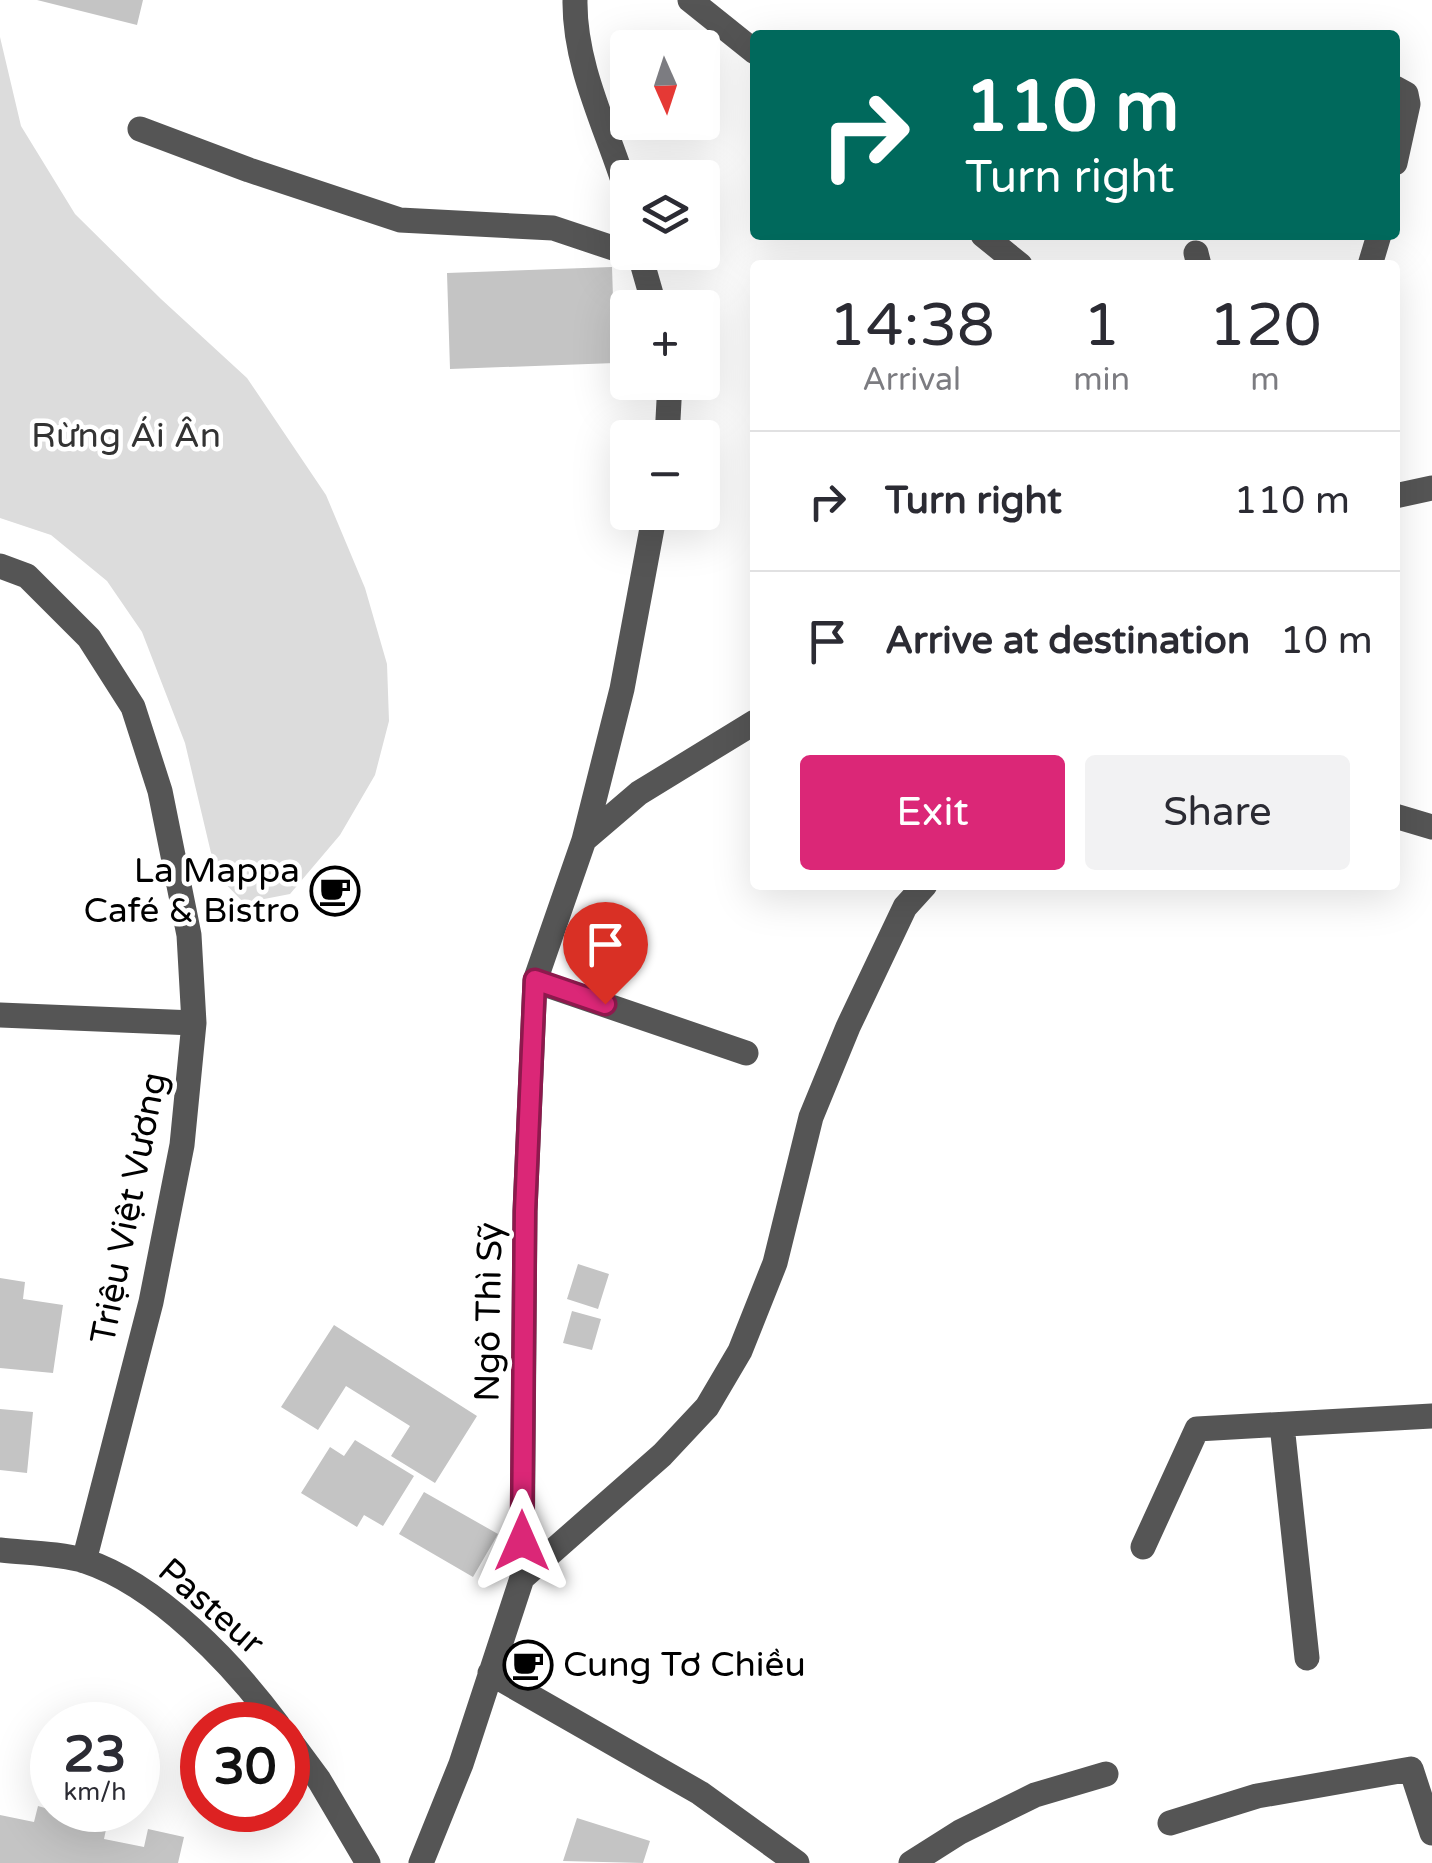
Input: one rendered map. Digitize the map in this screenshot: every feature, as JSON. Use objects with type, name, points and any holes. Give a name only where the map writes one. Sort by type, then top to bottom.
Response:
[{"type":"street","points":[[575,0],[574,26],[615,160]]},
{"type":"street","points":[[690,0],[750,48]]},
{"type":"street","points":[[1400,91],[1406,94],[1408,104],[1400,140]]},
{"type":"street","points":[[140,129],[400,220],[554,228],[610,246]]},
{"type":"street","points":[[989,240],[1014,260]]},
{"type":"street","points":[[1400,495],[1432,488]]},
{"type":"street","name":"Ngô Thì Sỹ","points":[[420,1863],[460,1764],[522,1578],[525,1211],[535,980],[584,840],[622,688],[652,530]]},
{"type":"street","name":"Triệu Việt Vương","points":[[0,566],[27,576],[89,638],[133,707],[160,791],[190,935],[194,1023],[182,1145],[158,1268],[84,1560]]},
{"type":"street","points":[[584,840],[639,793],[750,725]]},
{"type":"street","points":[[1400,817],[1432,827]]},
{"type":"street","points":[[522,1578],[662,1455],[707,1408],[724,1379],[740,1351],[775,1263],[811,1118],[848,1027],[906,907],[920,890]]},
{"type":"street","points":[[535,980],[746,1052]]},
{"type":"street","points":[[0,1016],[194,1023]]},
{"type":"street","points":[[1144,1548],[1196,1429],[1432,1416]]},
{"type":"street","points":[[1282,1425],[1307,1658]]},
{"type":"street","name":"Pasteur","points":[[0,1550],[84,1560],[150,1592],[248,1684],[261,1702]]},
{"type":"street","points":[[490,1674],[700,1793],[797,1863]]},
{"type":"street","points":[[310,1769],[368,1863]]},
{"type":"street","points":[[1170,1823],[1257,1796],[1411,1769],[1432,1833]]},
{"type":"street","points":[[911,1863],[960,1832],[1036,1794],[1106,1774]]},
{"type":"green space","name":"Rừng Ái Ân","points":[[0,37],[21,126],[75,214],[247,378],[326,495],[365,588],[387,664],[389,721],[375,775],[340,835],[290,894],[244,903],[216,874],[185,743],[142,632],[107,581],[51,535],[0,518]]},
{"type":"building","points":[[37,0],[143,0],[137,25]]},
{"type":"building","points":[[610,267],[610,363],[450,369],[447,273]]},
{"type":"building","points":[[578,1264],[609,1274],[598,1309],[567,1299]]},
{"type":"building","points":[[0,1278],[25,1282],[23,1299],[63,1305],[53,1373],[0,1368]]},
{"type":"building","points":[[572,1311],[601,1319],[592,1350],[563,1343]]},
{"type":"building","points":[[334,1325],[477,1416],[435,1483],[391,1456],[410,1426],[346,1386],[318,1430],[281,1407]]},
{"type":"building","points":[[0,1409],[33,1412],[27,1473],[0,1470]]},
{"type":"building","points":[[355,1440],[414,1476],[383,1526],[364,1515],[357,1527],[301,1493],[330,1447],[344,1456]]},
{"type":"building","points":[[424,1492],[498,1534],[473,1577],[399,1534]]},
{"type":"building","points":[[0,1815],[30,1821],[30,1832],[105,1832],[104,1839],[144,1847],[147,1832],[184,1837],[178,1863],[0,1863]]},
{"type":"building","points":[[577,1818],[650,1841],[643,1863],[563,1861]]},
{"type":"place","name":"La Mappa Café & Bistro","points":[[335,891]]},
{"type":"place","name":"Cung Tơ Chiều","points":[[528,1665]]},
{"type":"route","points":[[522,1541],[525,1211],[535,980],[605,1004]]}]
